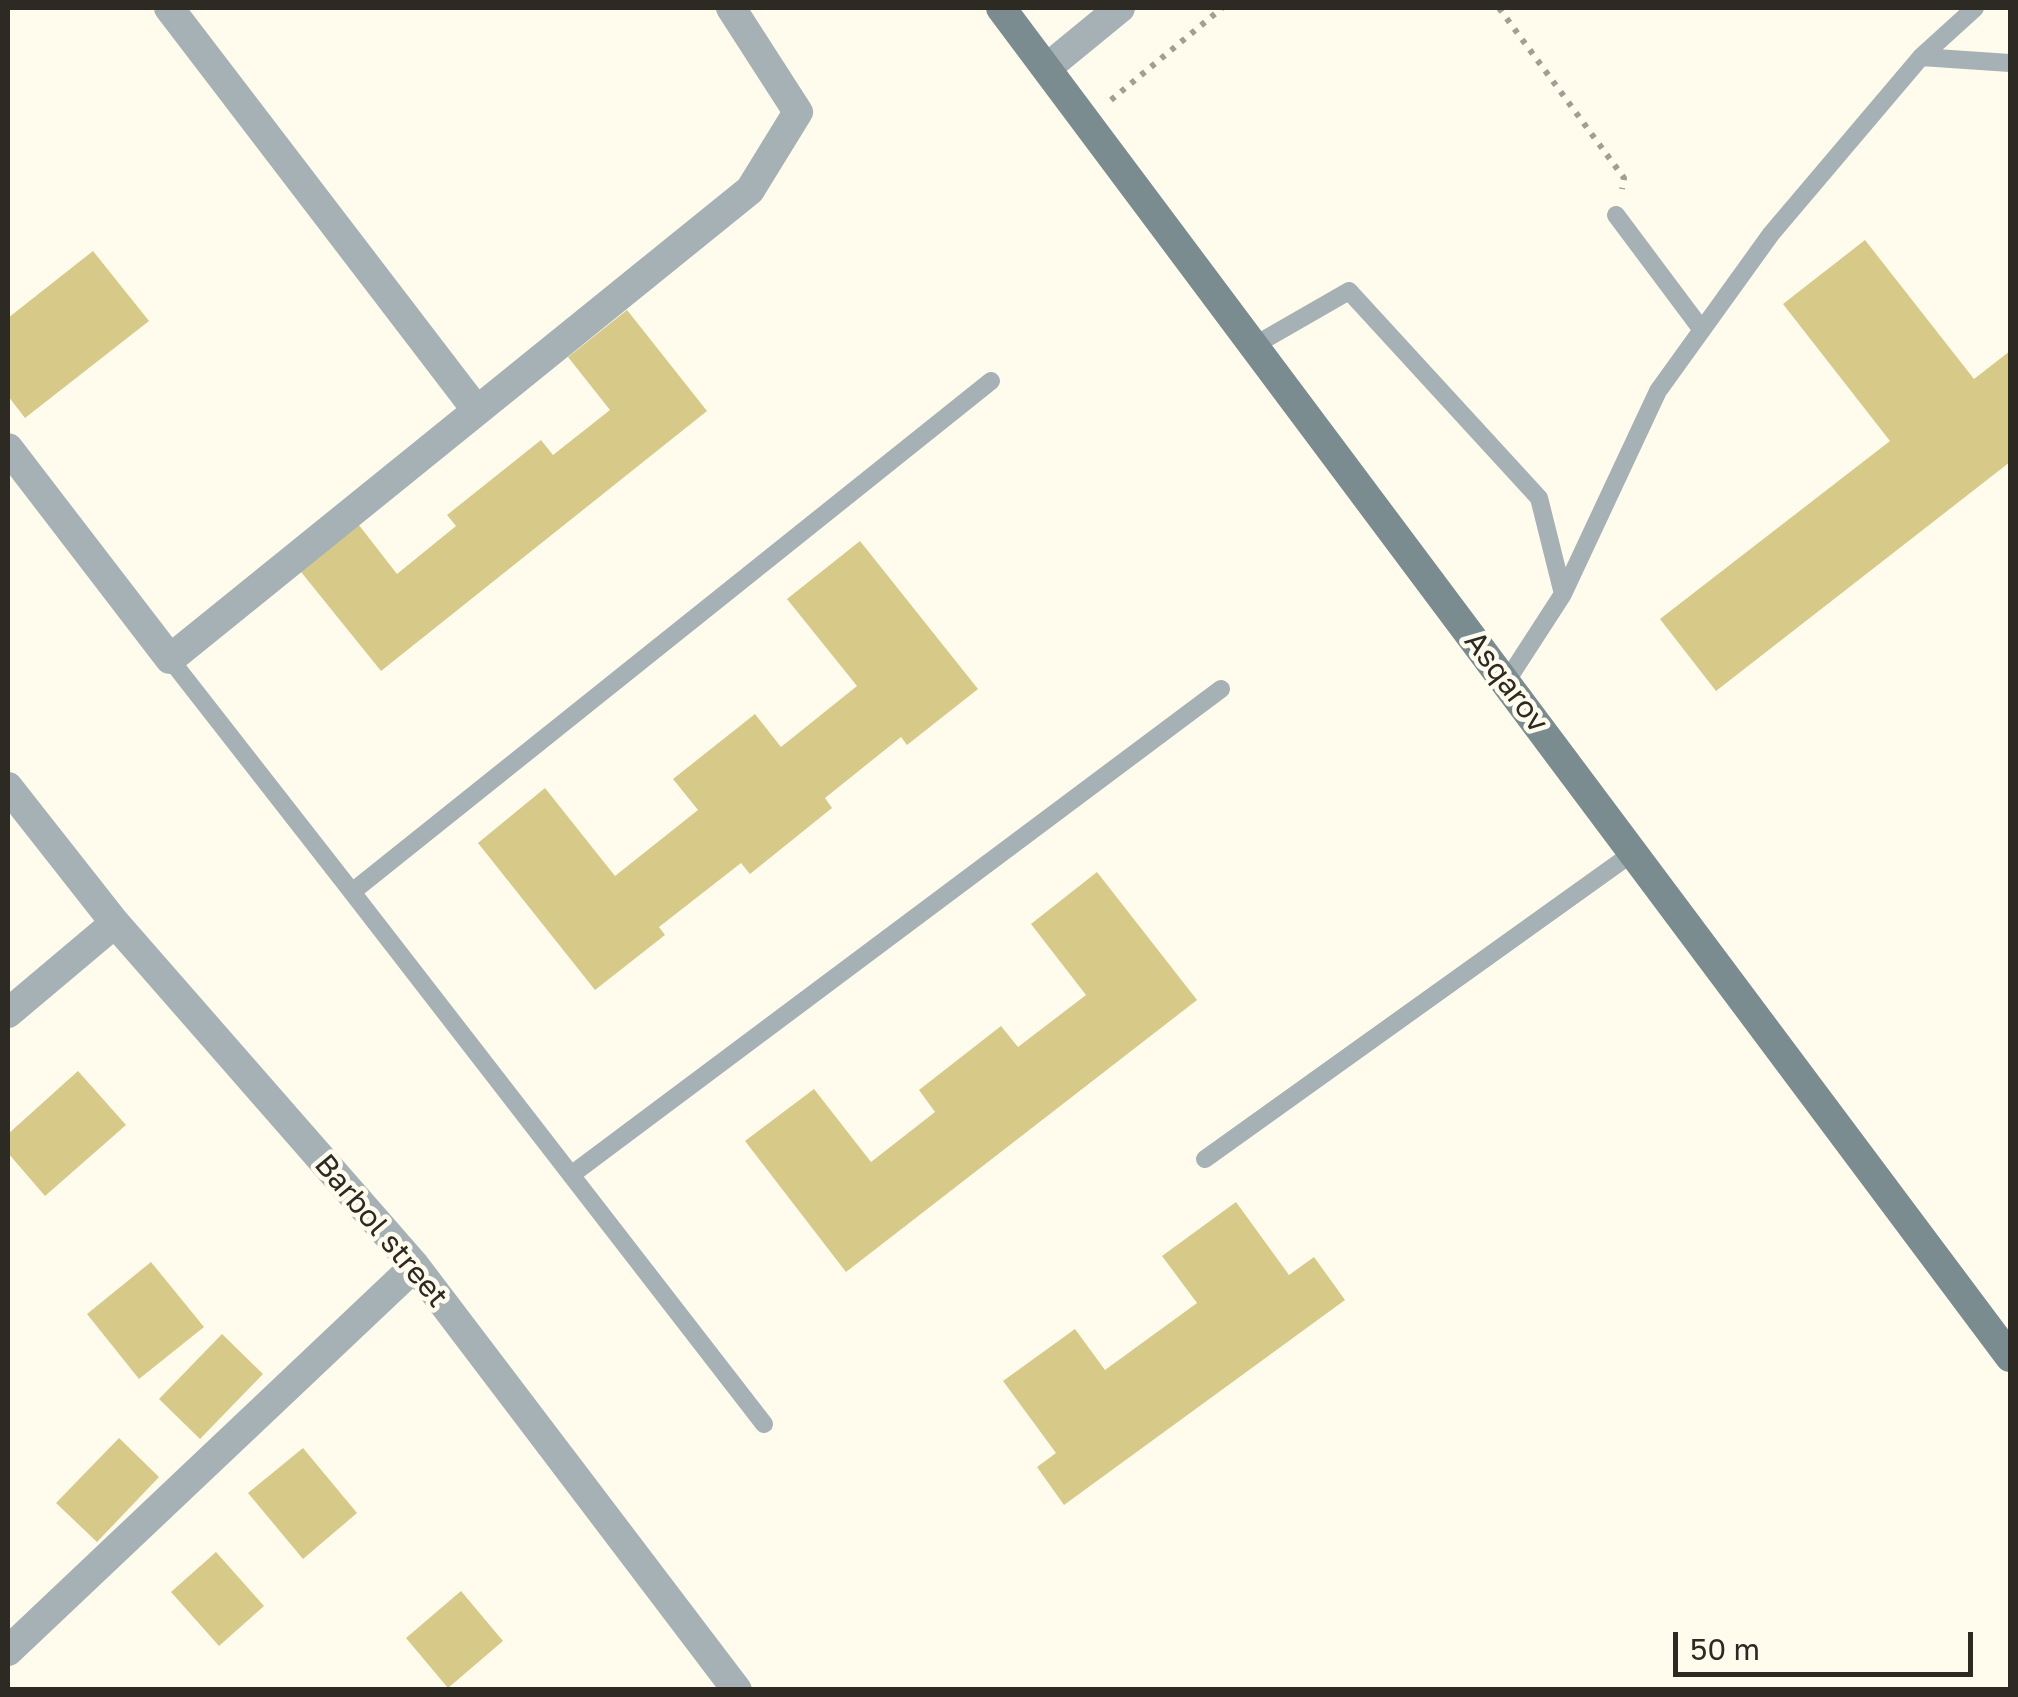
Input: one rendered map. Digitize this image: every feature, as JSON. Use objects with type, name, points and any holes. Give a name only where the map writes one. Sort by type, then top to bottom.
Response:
[{"type":"main road","name":"Asqarov","points":[[1002,8],[2010,1357]]},
{"type":"street","points":[[169,8],[476,408]]},
{"type":"street","points":[[8,448],[170,659],[750,190],[798,112],[731,8]]},
{"type":"street","points":[[1048,67],[1120,8]]},
{"type":"street","name":"Barbol street","points":[[8,787],[115,924],[415,1266],[737,1690]]},
{"type":"street","points":[[8,1013],[115,924]]},
{"type":"street","points":[[8,1651],[415,1266]]},
{"type":"lane","points":[[1506,682],[1563,594],[1658,391],[1771,234],[1920,56],[1975,8]]},
{"type":"lane","points":[[1920,56],[2010,63]]},
{"type":"lane","points":[[1616,215],[1702,330]]},
{"type":"lane","points":[[1255,345],[1349,291],[1540,498],[1563,594]]},
{"type":"lane","points":[[352,892],[991,381]]},
{"type":"lane","points":[[170,659],[764,1424]]},
{"type":"lane","points":[[571,1175],[1221,689]]},
{"type":"lane","points":[[1205,1159],[1634,852]]},
{"type":"path","points":[[1088,120],[1222,8]]},
{"type":"path","points":[[1498,8],[1624,178],[1616,215]]},
{"type":"building","points":[[1865,240],[1974,379],[2010,351],[2010,462],[1716,691],[1660,619],[1890,441],[1783,304]]},
{"type":"building","points":[[93,251],[149,321],[25,418],[8,396],[8,318]]},
{"type":"building","points":[[627,310],[707,411],[381,671],[297,567],[355,520],[397,574],[456,526],[447,515],[541,440],[553,455],[610,410],[568,357]]},
{"type":"building","points":[[860,541],[978,689],[907,745],[901,737],[825,798],[832,808],[750,874],[741,863],[659,927],[665,935],[595,990],[478,843],[545,788],[615,876],[698,810],[673,779],[755,714],[781,747],[857,686],[787,599]]},
{"type":"building","points":[[1097,872],[1197,1000],[846,1272],[745,1141],[814,1089],[871,1162],[935,1112],[919,1090],[1001,1026],[1018,1047],[1086,995],[1031,924]]},
{"type":"building","points":[[78,1071],[126,1125],[45,1196],[8,1153],[8,1134]]},
{"type":"building","points":[[1236,1202],[1289,1275],[1314,1257],[1345,1300],[1064,1505],[1037,1467],[1056,1453],[1003,1381],[1075,1329],[1105,1370],[1197,1303],[1162,1256]]},
{"type":"building","points":[[151,1262],[204,1327],[139,1379],[87,1314]]},
{"type":"building","points":[[222,1334],[263,1374],[200,1439],[159,1399]]},
{"type":"building","points":[[119,1438],[159,1477],[97,1542],[56,1503]]},
{"type":"building","points":[[303,1448],[357,1513],[303,1559],[248,1493]]},
{"type":"building","points":[[216,1552],[264,1606],[219,1646],[171,1592]]},
{"type":"building","points":[[461,1591],[503,1641],[448,1688],[406,1638]]}]
